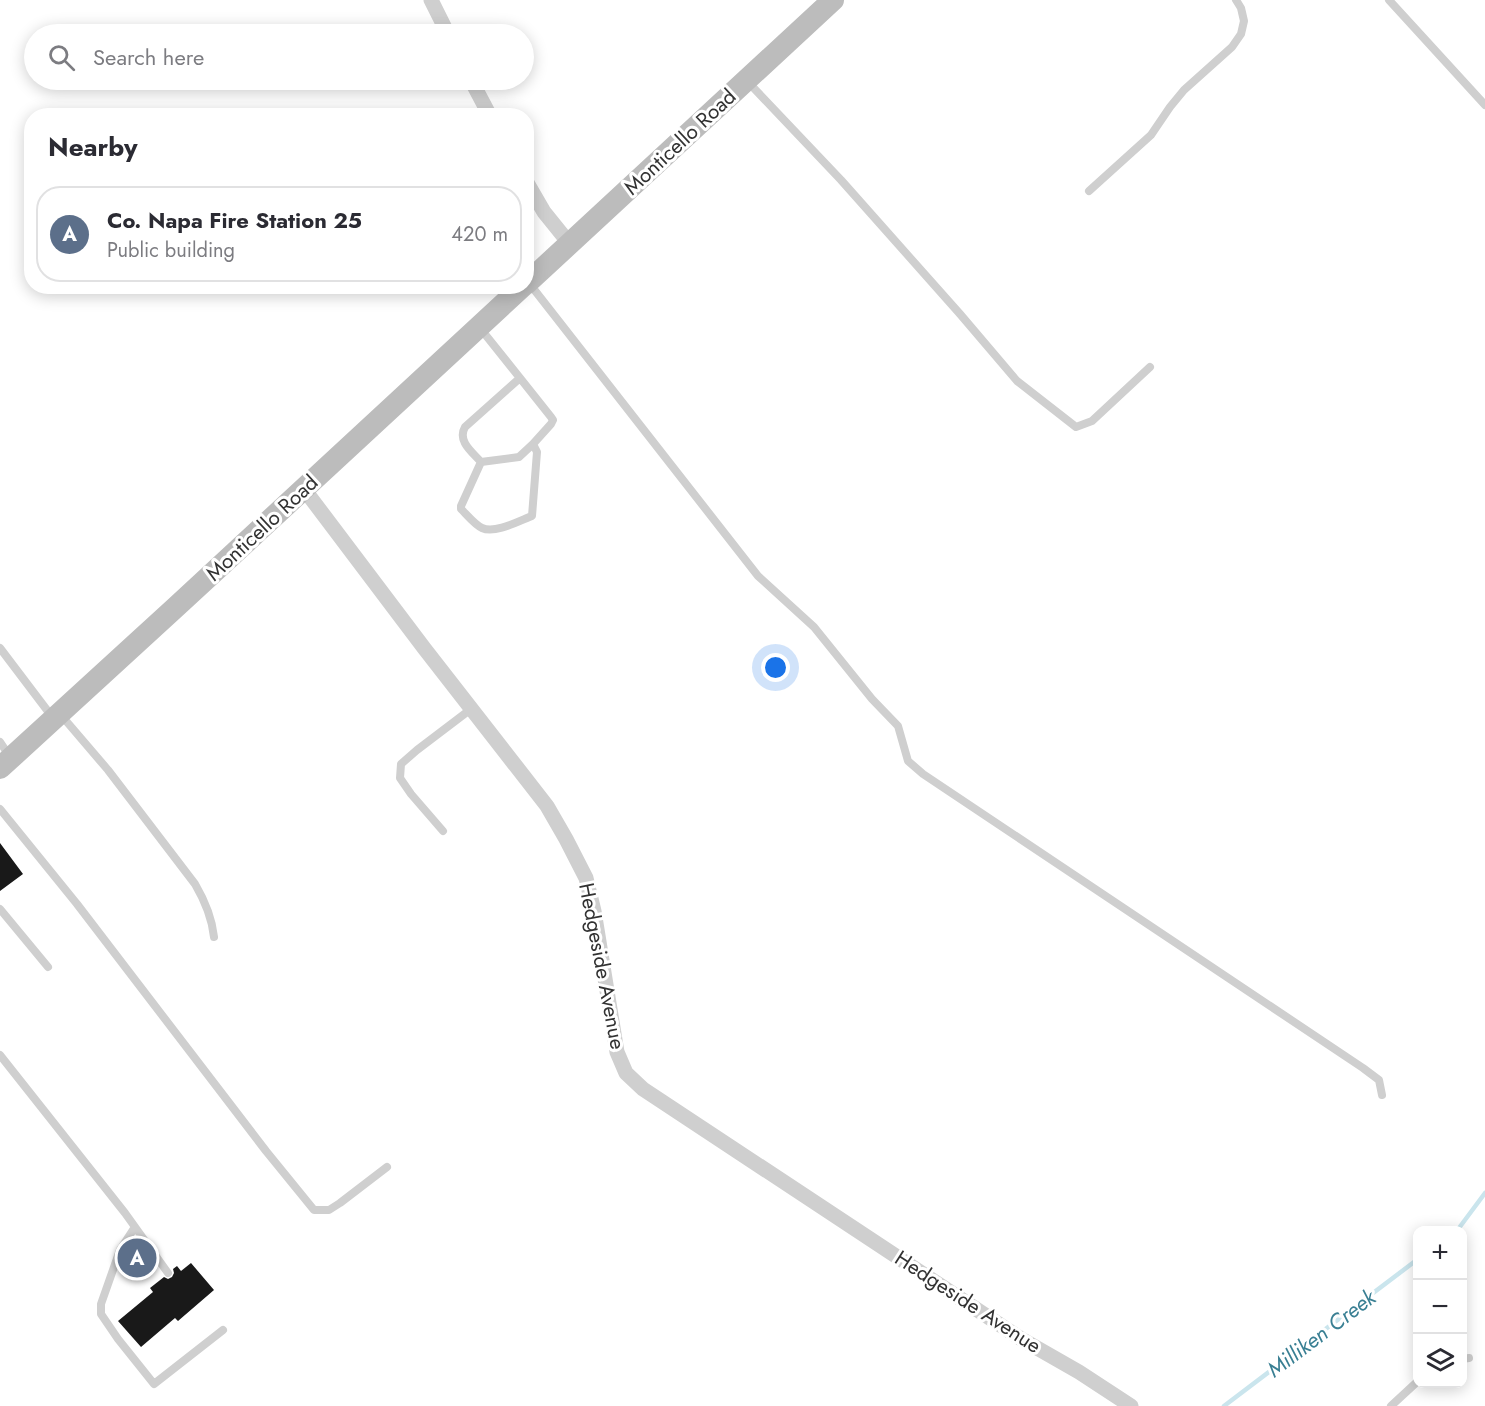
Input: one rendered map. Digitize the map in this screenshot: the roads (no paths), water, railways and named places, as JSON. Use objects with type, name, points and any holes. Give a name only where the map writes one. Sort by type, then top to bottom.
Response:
[{"type":"main road","name":"Monticello Road","points":[[534,276],[833,0]]},
{"type":"main road","name":"Monticello Road","points":[[4,756],[57,716],[515,294]]},
{"type":"street","points":[[430,0],[443,24]]},
{"type":"street","points":[[476,90],[486,108]]},
{"type":"street","points":[[534,195],[544,212],[569,243]]},
{"type":"street","name":"Hedgeside Avenue","points":[[304,489],[547,806],[568,842],[586,878],[594,911],[617,1052],[626,1073],[643,1089],[1023,1340],[1079,1372],[1131,1406]]},
{"type":"lane","points":[[1089,191],[1151,135],[1184,90],[1232,47],[1241,34],[1244,21],[1241,8],[1236,0]]},
{"type":"lane","points":[[1389,0],[1485,105]]},
{"type":"lane","points":[[747,81],[841,180],[1017,381],[1076,427],[1092,421],[1150,367]]},
{"type":"lane","points":[[534,294],[758,576],[814,627],[898,726],[908,761],[922,774],[1363,1068],[1379,1080],[1382,1095]]},
{"type":"lane","points":[[479,327],[553,420],[519,458],[481,462]]},
{"type":"lane","points":[[481,462],[462,440],[462,432],[520,378]]},
{"type":"lane","points":[[481,462],[461,509],[481,528],[494,530],[532,516],[537,452],[533,444]]},
{"type":"lane","points":[[0,648],[57,716],[114,778],[195,884],[210,915],[214,937]]},
{"type":"lane","points":[[443,831],[400,778],[401,764],[471,709]]},
{"type":"lane","points":[[0,809],[77,904],[259,1142],[314,1210],[329,1210],[387,1167]]},
{"type":"lane","points":[[0,909],[48,967]]},
{"type":"lane","points":[[0,1055],[135,1227],[168,1274]]},
{"type":"lane","points":[[135,1227],[120,1250],[101,1304],[101,1314],[154,1384],[223,1330]]},
{"type":"lane","points":[[1391,1406],[1413,1386]]},
{"type":"waterway","name":"Milliken Creek","points":[[1460,1226],[1485,1193]]},
{"type":"waterway","name":"Milliken Creek","points":[[1224,1406],[1413,1263]]},
{"type":"place","name":"Co. Napa Fire Station 25","points":[[137,1258]]}]
